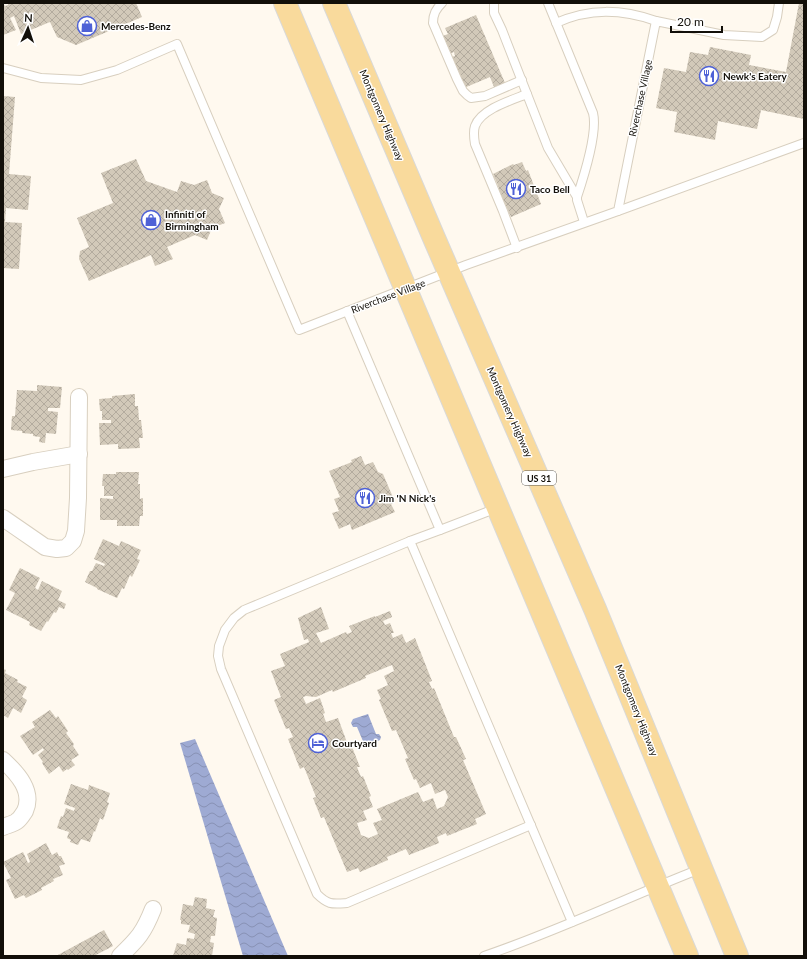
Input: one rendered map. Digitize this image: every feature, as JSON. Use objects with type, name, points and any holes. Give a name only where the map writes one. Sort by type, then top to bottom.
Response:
[{"type":"main road","points":[[284,3],[687,956]]},
{"type":"main road","name":"Montgomery Highway","points":[[334,3],[449,273],[596,609],[736,956]]},
{"type":"street","points":[[3,518],[45,547],[57,549],[66,548],[73,541],[76,530],[78,498],[79,397]]},
{"type":"street","points":[[3,469],[79,454]]},
{"type":"street","points":[[3,760],[14,770],[26,790],[28,804],[18,821],[3,827]]},
{"type":"street","points":[[120,956],[136,942],[145,928],[153,909]]},
{"type":"lane","points":[[442,3],[437,8],[433,16],[434,23],[457,79],[463,91],[467,95],[471,98],[485,96],[522,80]]},
{"type":"lane","points":[[494,3],[494,13],[548,148],[577,197],[584,222]]},
{"type":"lane","points":[[548,3],[591,107],[595,121],[586,172],[577,197]]},
{"type":"lane","points":[[556,23],[574,15],[602,11],[636,16],[724,35],[762,38],[773,30],[779,3]]},
{"type":"lane","name":"Riverchase Village","points":[[3,68],[41,78],[81,80],[117,70],[177,44],[299,330],[584,222],[618,211],[656,20]]},
{"type":"lane","points":[[517,248],[473,136],[475,125],[484,114],[527,94]]},
{"type":"lane","points":[[618,211],[804,143]]},
{"type":"lane","points":[[348,311],[440,530]]},
{"type":"lane","points":[[497,508],[410,541],[244,610],[234,618],[225,630],[219,646],[218,656],[221,669],[317,894],[325,902],[334,904],[347,903],[530,825]]},
{"type":"lane","points":[[410,541],[572,922]]},
{"type":"lane","points":[[484,956],[526,942],[657,886],[701,869]]},
{"type":"water","points":[[368,714],[376,734],[379,734],[381,737],[380,740],[365,746],[357,727],[353,727],[351,723],[353,719]]},
{"type":"water","points":[[195,739],[288,956],[243,956],[180,743]]},
{"type":"building","name":"Mercedes-Benz","points":[[3,3],[5,6],[8,5],[8,3],[136,3],[142,17],[76,45],[57,37],[50,22],[21,34],[14,16],[10,18],[16,30],[3,35]]},
{"type":"building","points":[[799,3],[804,3],[804,119],[761,110],[757,129],[718,121],[715,140],[674,132],[677,112],[656,108],[664,68],[686,72],[690,52],[708,55],[710,47],[751,55],[749,65],[786,72]]},
{"type":"building","points":[[476,15],[505,83],[494,87],[490,77],[464,88],[451,57],[455,56],[454,52],[451,53],[443,36],[448,34],[445,28]]},
{"type":"building","points":[[3,96],[15,97],[9,174],[31,176],[28,210],[6,208],[5,222],[22,223],[19,269],[3,268]]},
{"type":"building","name":"Infiniti of Birmingham","points":[[136,159],[146,181],[177,192],[181,181],[194,185],[207,180],[212,193],[224,198],[219,209],[225,223],[212,228],[207,240],[195,235],[167,247],[173,259],[155,266],[151,255],[89,281],[79,259],[80,251],[89,247],[77,218],[113,203],[101,173]]},
{"type":"building","name":"Taco Bell","points":[[522,162],[526,171],[528,170],[541,204],[511,217],[493,174],[513,164]]},
{"type":"building","points":[[37,385],[62,387],[60,408],[48,408],[48,411],[58,412],[56,434],[46,433],[45,443],[39,442],[40,437],[33,436],[33,434],[11,430],[12,416],[15,416],[17,390],[37,391]]},
{"type":"building","points":[[135,394],[135,406],[138,406],[143,438],[139,438],[140,448],[118,449],[118,444],[100,445],[99,423],[111,423],[111,420],[102,420],[102,411],[100,411],[99,399]]},
{"type":"building","points":[[361,456],[365,465],[373,462],[378,472],[383,474],[395,502],[391,504],[395,512],[352,530],[350,524],[339,529],[332,513],[339,511],[334,499],[340,497],[329,471],[352,462],[351,460]]},
{"type":"building","points":[[116,472],[139,472],[138,484],[140,484],[140,499],[143,498],[143,516],[140,516],[139,526],[117,526],[117,520],[100,520],[100,498],[113,499],[113,496],[104,496],[104,486],[102,486],[103,474],[116,474]]},
{"type":"building","points":[[103,539],[119,546],[121,541],[141,550],[137,559],[140,560],[132,577],[130,575],[124,589],[122,588],[117,598],[85,582],[96,563],[104,566],[105,564],[94,559]]},
{"type":"building","points":[[20,568],[40,578],[35,588],[38,590],[42,581],[62,591],[58,600],[66,604],[64,609],[59,607],[41,631],[29,625],[30,622],[6,610],[15,593],[9,590]]},
{"type":"building","name":"Courtyard","points":[[321,607],[329,629],[316,633],[321,643],[346,632],[347,634],[352,632],[349,626],[390,611],[392,617],[383,621],[385,625],[390,623],[394,633],[391,633],[393,638],[402,634],[406,643],[415,638],[432,681],[429,682],[432,689],[434,688],[454,737],[456,737],[466,759],[463,760],[486,814],[475,819],[477,824],[447,836],[446,833],[437,837],[439,843],[409,855],[406,849],[387,857],[388,860],[360,872],[358,868],[347,872],[324,817],[321,818],[313,798],[316,797],[304,767],[300,769],[288,739],[293,737],[289,728],[286,729],[274,700],[281,697],[271,671],[285,666],[280,654],[309,642],[308,639],[304,640],[298,618]],"holes":[[[392,665],[394,671],[384,676],[388,685],[377,690],[381,699],[379,700],[392,731],[396,730],[408,758],[405,759],[414,780],[416,779],[420,788],[431,783],[435,794],[445,790],[448,797],[444,806],[437,809],[433,798],[423,802],[418,792],[377,809],[382,820],[373,823],[378,834],[369,838],[361,835],[357,823],[367,820],[363,811],[373,807],[369,797],[371,796],[363,776],[361,777],[357,767],[360,767],[352,747],[349,748],[338,718],[326,722],[323,714],[325,713],[320,698],[306,704],[303,697],[316,697],[332,690],[333,692],[366,678],[365,676]]]},
{"type":"building","points":[[3,669],[6,670],[5,673],[18,680],[17,682],[27,687],[22,697],[27,700],[21,713],[13,708],[8,718],[3,715]]},
{"type":"building","points":[[50,710],[56,718],[58,716],[68,731],[66,733],[74,744],[73,746],[79,755],[71,760],[75,765],[68,770],[67,769],[63,772],[59,766],[49,774],[38,755],[44,750],[43,748],[33,755],[20,736],[35,727],[32,722]]},
{"type":"building","points":[[71,784],[88,790],[89,785],[110,793],[107,802],[109,803],[103,820],[100,818],[90,842],[81,839],[78,845],[70,842],[71,840],[67,838],[69,832],[57,828],[61,816],[63,817],[66,808],[74,811],[75,808],[64,804]]},
{"type":"building","points":[[46,843],[52,855],[57,852],[59,856],[61,856],[65,864],[59,866],[63,875],[53,879],[54,881],[41,888],[42,890],[26,898],[24,895],[15,899],[6,880],[11,878],[3,862],[23,852],[28,863],[30,862],[27,854]]},
{"type":"building","points":[[195,897],[207,899],[206,908],[215,910],[213,917],[217,918],[215,936],[211,936],[210,942],[214,943],[212,956],[173,956],[177,943],[186,945],[187,938],[194,939],[195,934],[188,932],[190,925],[181,924],[180,920],[183,904],[193,906]]},
{"type":"building","points":[[104,930],[113,946],[94,956],[56,956]]},
{"type":"place","name":"Mercedes-Benz","points":[[87,26]]},
{"type":"place","name":"Newk's Eatery","points":[[709,76]]},
{"type":"place","name":"Taco Bell","points":[[516,189]]},
{"type":"place","name":"Infiniti of Birmingham","points":[[151,220]]},
{"type":"place","name":"Jim 'N Nick's","points":[[365,498]]},
{"type":"place","name":"Courtyard","points":[[318,743]]}]
